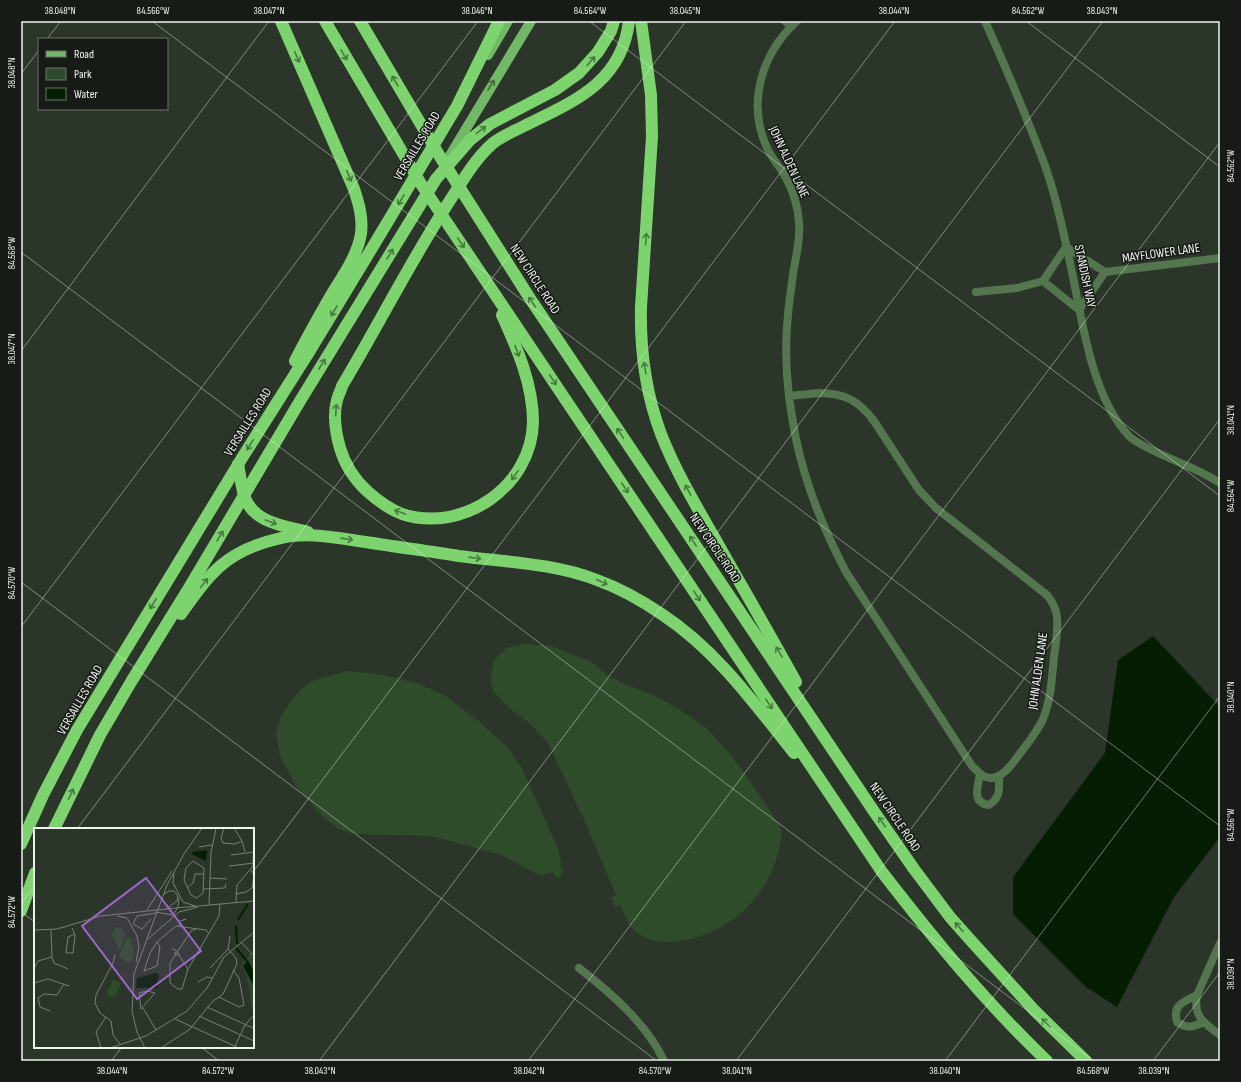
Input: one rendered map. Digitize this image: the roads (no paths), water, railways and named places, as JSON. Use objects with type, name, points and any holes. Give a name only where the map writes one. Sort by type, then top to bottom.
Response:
[{"type":"highway","points":[[262,426],[312,328],[352,259],[358,245],[362,223],[359,203],[352,183],[281,21]]},
{"type":"highway","points":[[325,21],[421,184],[445,221],[882,872],[942,949],[981,994],[1047,1061]]},
{"type":"highway","name":"NEW CIRCLE ROAD","points":[[361,21],[442,160],[529,297],[831,748],[914,869],[950,917],[1034,1010],[1086,1061]]},
{"type":"highway","points":[[457,106],[499,21]]},
{"type":"highway","points":[[54,828],[100,735],[131,682],[436,179],[470,140],[490,124],[555,90],[579,73],[598,52],[611,31],[614,21]]},
{"type":"highway","points":[[476,266],[504,319],[520,359],[531,400],[533,422],[531,440],[525,459],[516,475],[503,490],[488,502],[450,517],[424,518],[402,514],[373,497],[349,470],[337,436],[336,401],[342,386],[429,234],[478,159],[494,142],[574,101],[598,83],[609,72],[619,55],[630,21]]},
{"type":"highway","points":[[642,21],[651,95],[652,136],[641,306],[641,332],[650,394],[661,434],[675,465],[789,669],[831,748]]},
{"type":"highway","name":"VERSAILLES ROAD","points":[[21,844],[43,795],[77,730],[238,464],[341,299],[457,106]]},
{"type":"highway","points":[[238,464],[244,496],[248,505],[262,518],[272,523],[325,536],[479,559],[555,568],[597,580],[628,595],[663,616],[695,639],[715,658],[842,812]]},
{"type":"highway","points":[[131,682],[205,581],[229,559],[248,549],[278,538],[325,536]]},
{"type":"highway","points":[[21,911],[34,876]]},
{"type":"main road","name":"VERSAILLES ROAD","points":[[457,106],[508,21]]},
{"type":"main road","points":[[436,179],[530,21]]},
{"type":"street","name":"STANDISH WAY","points":[[985,21],[1041,153],[1051,183],[1089,353],[1100,387],[1112,412],[1129,436],[1140,444],[1192,468],[1220,483]]},
{"type":"street","name":"JOHN ALDEN LANE","points":[[791,23],[769,57],[761,80],[758,102],[759,121],[762,136],[769,152],[789,184],[794,195],[799,221],[799,239],[794,261],[787,316],[785,360],[796,439],[804,471],[836,552],[846,572],[972,766],[980,774]]},
{"type":"street","name":"MAYFLOWER LANE","points":[[1066,247],[1105,272],[1220,258]]},
{"type":"street","points":[[976,292],[1017,288],[1043,281],[1066,247]]},
{"type":"street","name":"MAYFLOWER LANE","points":[[1079,310],[1105,272]]},
{"type":"street","points":[[1043,281],[1079,310]]},
{"type":"street","name":"JOHN ALDEN LANE","points":[[789,396],[831,393],[846,397],[860,405],[867,411],[874,421],[919,490],[936,508],[1047,595],[1051,600],[1057,616],[1056,644],[1047,705],[1037,730],[1009,767],[999,776]]},
{"type":"street","points":[[980,774],[991,778],[999,776],[999,793],[996,801],[989,805],[984,804],[978,799],[976,792],[980,774]]},
{"type":"street","points":[[1220,943],[1197,995],[1196,1001],[1197,1012],[1204,1022],[1220,1034]]},
{"type":"street","points":[[579,968],[604,987],[634,1017],[659,1050],[664,1061]]},
{"type":"street","points":[[1197,995],[1182,1003],[1176,1009],[1175,1015],[1177,1022],[1188,1028],[1204,1022]]},
{"type":"water","points":[[1153,636],[1220,707],[1220,837],[1174,897],[1117,1007],[1086,987],[1013,914],[1013,877],[1105,753],[1118,660]]}]
